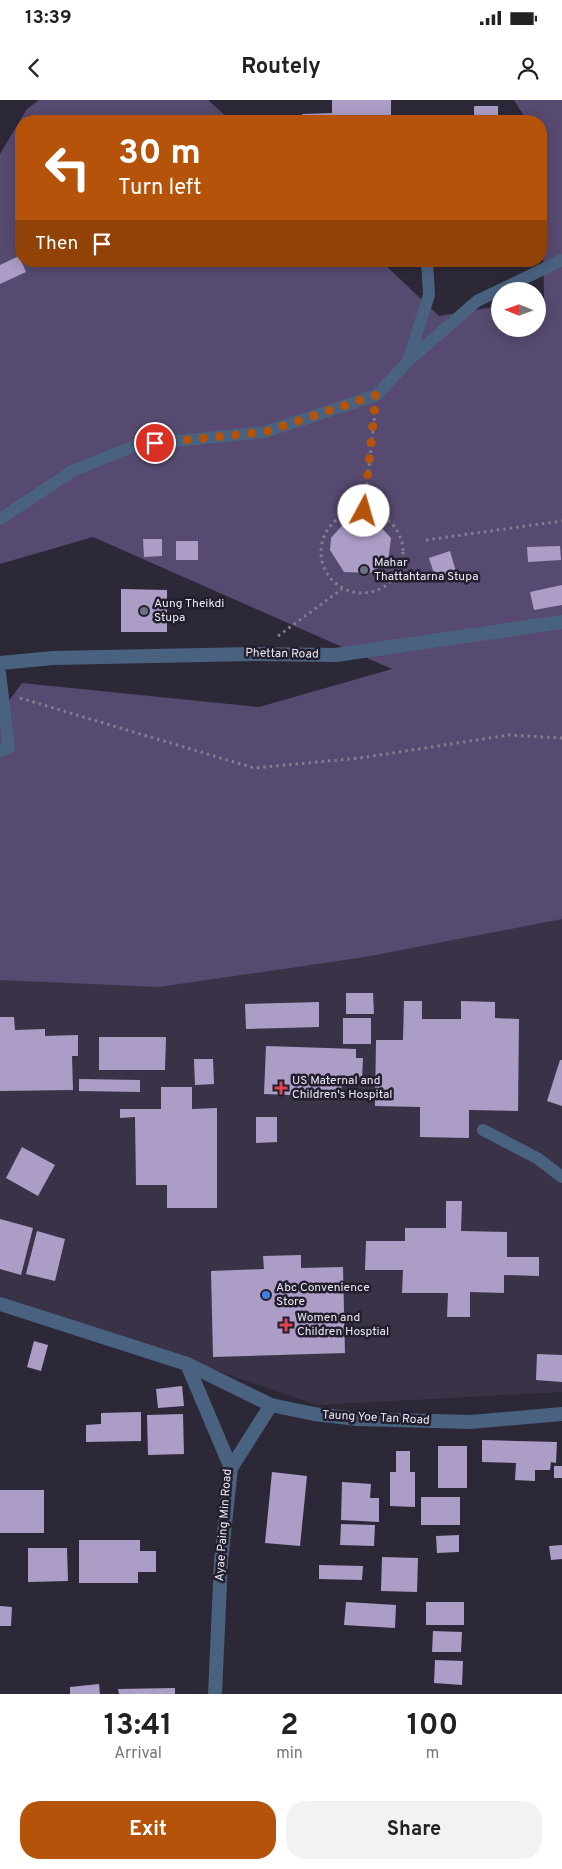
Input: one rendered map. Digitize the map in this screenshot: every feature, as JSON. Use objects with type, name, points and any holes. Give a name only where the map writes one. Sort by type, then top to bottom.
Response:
[{"type":"street","name":"Phettan Road","points":[[0,663],[53,658],[253,654],[336,655],[562,622]]},
{"type":"street","name":"Taung Yoe Tan Road","points":[[0,1304],[187,1364],[272,1405],[314,1414],[358,1419],[471,1422],[562,1414]]},
{"type":"street","name":"Ayae Paing Min Road","points":[[187,1364],[231,1468],[221,1561],[215,1694]]},
{"type":"street","points":[[231,1468],[272,1405]]},
{"type":"lane","points":[[0,519],[74,470],[137,445],[265,432],[376,395],[408,361],[477,301],[562,260]]},
{"type":"lane","points":[[408,361],[430,294],[428,267]]},
{"type":"lane","points":[[0,673],[9,748],[0,751]]},
{"type":"lane","points":[[483,1130],[537,1158],[562,1177]]},
{"type":"path","points":[[364,511],[376,395]]},
{"type":"path","points":[[364,511],[382,516],[396,528],[403,545],[402,564],[393,580],[378,591],[360,594],[342,589],[329,576],[322,560],[322,541],[331,525],[346,514],[364,511]]},
{"type":"path","points":[[426,540],[562,521]]},
{"type":"path","points":[[253,654],[342,589]]},
{"type":"path","points":[[2,694],[254,768],[360,758],[509,735],[562,738]]},
{"type":"shaded area","points":[[39,100],[208,100],[224,115],[23,115],[27,109]]},
{"type":"shaded area","points":[[514,100],[562,100],[562,919],[365,957],[159,987],[0,980],[0,713],[22,683],[259,707],[392,669],[93,537],[0,564],[0,154],[15,129],[15,267],[387,267],[439,316],[491,307],[491,338],[546,338],[546,282],[544,282],[543,267],[547,267],[547,115],[523,115]]},
{"type":"shaded area","name":"US Maternal and Children's Hospital","points":[[562,796],[562,1392],[317,1405],[0,1296],[0,881]]},
{"type":"building","points":[[332,100],[391,100],[391,115],[302,114],[332,113]]},
{"type":"building","points":[[474,106],[498,106],[498,115],[474,115]]},
{"type":"building","points":[[15,258],[15,267],[24,267],[26,272],[0,284],[0,265]]},
{"type":"building","points":[[348,519],[374,520],[391,538],[388,562],[370,573],[344,572],[330,550],[331,538]]},
{"type":"building","points":[[143,539],[162,539],[162,556],[144,557]]},
{"type":"building","points":[[176,541],[198,541],[198,560],[176,560]]},
{"type":"building","points":[[560,546],[561,560],[528,562],[527,547]]},
{"type":"building","points":[[450,551],[457,575],[436,580],[429,558]]},
{"type":"building","points":[[562,585],[562,605],[534,610],[530,592]]},
{"type":"building","name":"Aung Theikdi Stupa","points":[[121,589],[167,590],[167,632],[121,632]]},
{"type":"building","points":[[346,993],[373,993],[374,1014],[346,1014]]},
{"type":"building","points":[[404,1001],[422,1001],[422,1019],[461,1019],[461,1001],[495,1002],[495,1018],[519,1019],[518,1111],[469,1110],[469,1138],[420,1137],[420,1107],[375,1106],[376,1040],[403,1040]]},
{"type":"building","points":[[319,1002],[319,1027],[246,1029],[245,1004]]},
{"type":"building","points":[[0,1017],[14,1017],[15,1030],[45,1029],[45,1036],[78,1035],[78,1056],[72,1056],[73,1090],[0,1091]]},
{"type":"building","points":[[343,1018],[371,1018],[371,1044],[343,1044]]},
{"type":"building","points":[[99,1037],[166,1037],[165,1070],[99,1070]]},
{"type":"building","points":[[266,1046],[356,1049],[356,1058],[363,1058],[362,1080],[342,1079],[341,1097],[264,1094]]},
{"type":"building","points":[[194,1059],[213,1059],[214,1084],[195,1085]]},
{"type":"building","points":[[560,1060],[562,1060],[562,1106],[547,1101]]},
{"type":"building","points":[[79,1079],[140,1080],[140,1092],[79,1091]]},
{"type":"building","points":[[161,1087],[192,1087],[192,1109],[217,1108],[217,1208],[167,1208],[167,1185],[136,1185],[135,1117],[120,1118],[120,1109],[161,1109]]},
{"type":"building","points":[[256,1117],[277,1117],[277,1142],[256,1143]]},
{"type":"building","points":[[22,1147],[55,1165],[38,1196],[6,1178]]},
{"type":"building","points":[[446,1201],[462,1201],[461,1231],[507,1232],[507,1257],[539,1257],[539,1276],[504,1275],[504,1293],[470,1292],[470,1317],[447,1317],[448,1293],[402,1293],[403,1270],[365,1270],[366,1241],[405,1241],[405,1228],[446,1228]]},
{"type":"building","points":[[0,1219],[33,1228],[21,1275],[0,1269]]},
{"type":"building","points":[[37,1231],[65,1239],[55,1281],[26,1274]]},
{"type":"building","points":[[301,1255],[301,1268],[343,1267],[345,1353],[213,1357],[211,1271],[264,1269],[263,1256]]},
{"type":"building","points":[[34,1341],[48,1345],[41,1371],[27,1367]]},
{"type":"building","points":[[537,1354],[562,1355],[562,1382],[536,1380]]},
{"type":"building","points":[[182,1386],[184,1406],[158,1408],[156,1389]]},
{"type":"building","points":[[141,1412],[141,1441],[86,1442],[86,1425],[101,1424],[101,1413]]},
{"type":"building","points":[[183,1414],[184,1454],[148,1455],[147,1415]]},
{"type":"building","points":[[482,1440],[557,1442],[556,1463],[551,1462],[550,1470],[535,1470],[535,1481],[515,1480],[516,1463],[482,1462]]},
{"type":"building","points":[[438,1446],[467,1446],[467,1488],[438,1488]]},
{"type":"building","points":[[396,1451],[410,1451],[410,1472],[415,1472],[415,1507],[390,1506],[390,1472],[396,1472]]},
{"type":"building","points":[[554,1466],[562,1466],[562,1478],[554,1478]]},
{"type":"building","points":[[272,1472],[307,1476],[300,1546],[265,1543]]},
{"type":"building","points":[[342,1482],[371,1484],[370,1498],[379,1498],[379,1522],[341,1520]]},
{"type":"building","points":[[0,1490],[44,1490],[44,1533],[0,1533]]},
{"type":"building","points":[[421,1497],[460,1497],[460,1525],[421,1525]]},
{"type":"building","points":[[341,1524],[375,1525],[374,1546],[340,1545]]},
{"type":"building","points":[[459,1535],[459,1552],[437,1553],[436,1536]]},
{"type":"building","points":[[79,1540],[140,1540],[140,1551],[156,1551],[156,1572],[138,1572],[138,1583],[79,1583]]},
{"type":"building","points":[[562,1545],[562,1559],[551,1560],[549,1546]]},
{"type":"building","points":[[28,1548],[67,1548],[68,1581],[28,1582]]},
{"type":"building","points":[[382,1557],[418,1558],[417,1592],[381,1591]]},
{"type":"building","points":[[319,1565],[363,1566],[362,1580],[319,1579]]},
{"type":"building","points":[[346,1602],[396,1605],[395,1628],[344,1625]]},
{"type":"building","points":[[426,1602],[464,1602],[464,1625],[426,1625]]},
{"type":"building","points":[[0,1606],[12,1607],[11,1626],[0,1626]]},
{"type":"building","points":[[433,1631],[462,1632],[461,1652],[432,1652]]},
{"type":"building","points":[[435,1660],[463,1661],[462,1685],[434,1683]]},
{"type":"building","points":[[99,1684],[100,1694],[70,1694],[70,1687]]},
{"type":"building","points":[[175,1688],[175,1694],[119,1694],[118,1689]]},
{"type":"place","name":"Mahar Thattahtarna Stupa","points":[[364,570]]},
{"type":"place","name":"Aung Theikdi Stupa","points":[[144,611]]},
{"type":"place","name":"US Maternal and Children's Hospital","points":[[281,1088]]},
{"type":"place","name":"Abc Convenience Store","points":[[266,1295]]},
{"type":"place","name":"Women and Children Hosptial","points":[[286,1325]]},
{"type":"route","points":[[155,443],[265,432],[376,395],[364,511]]}]
